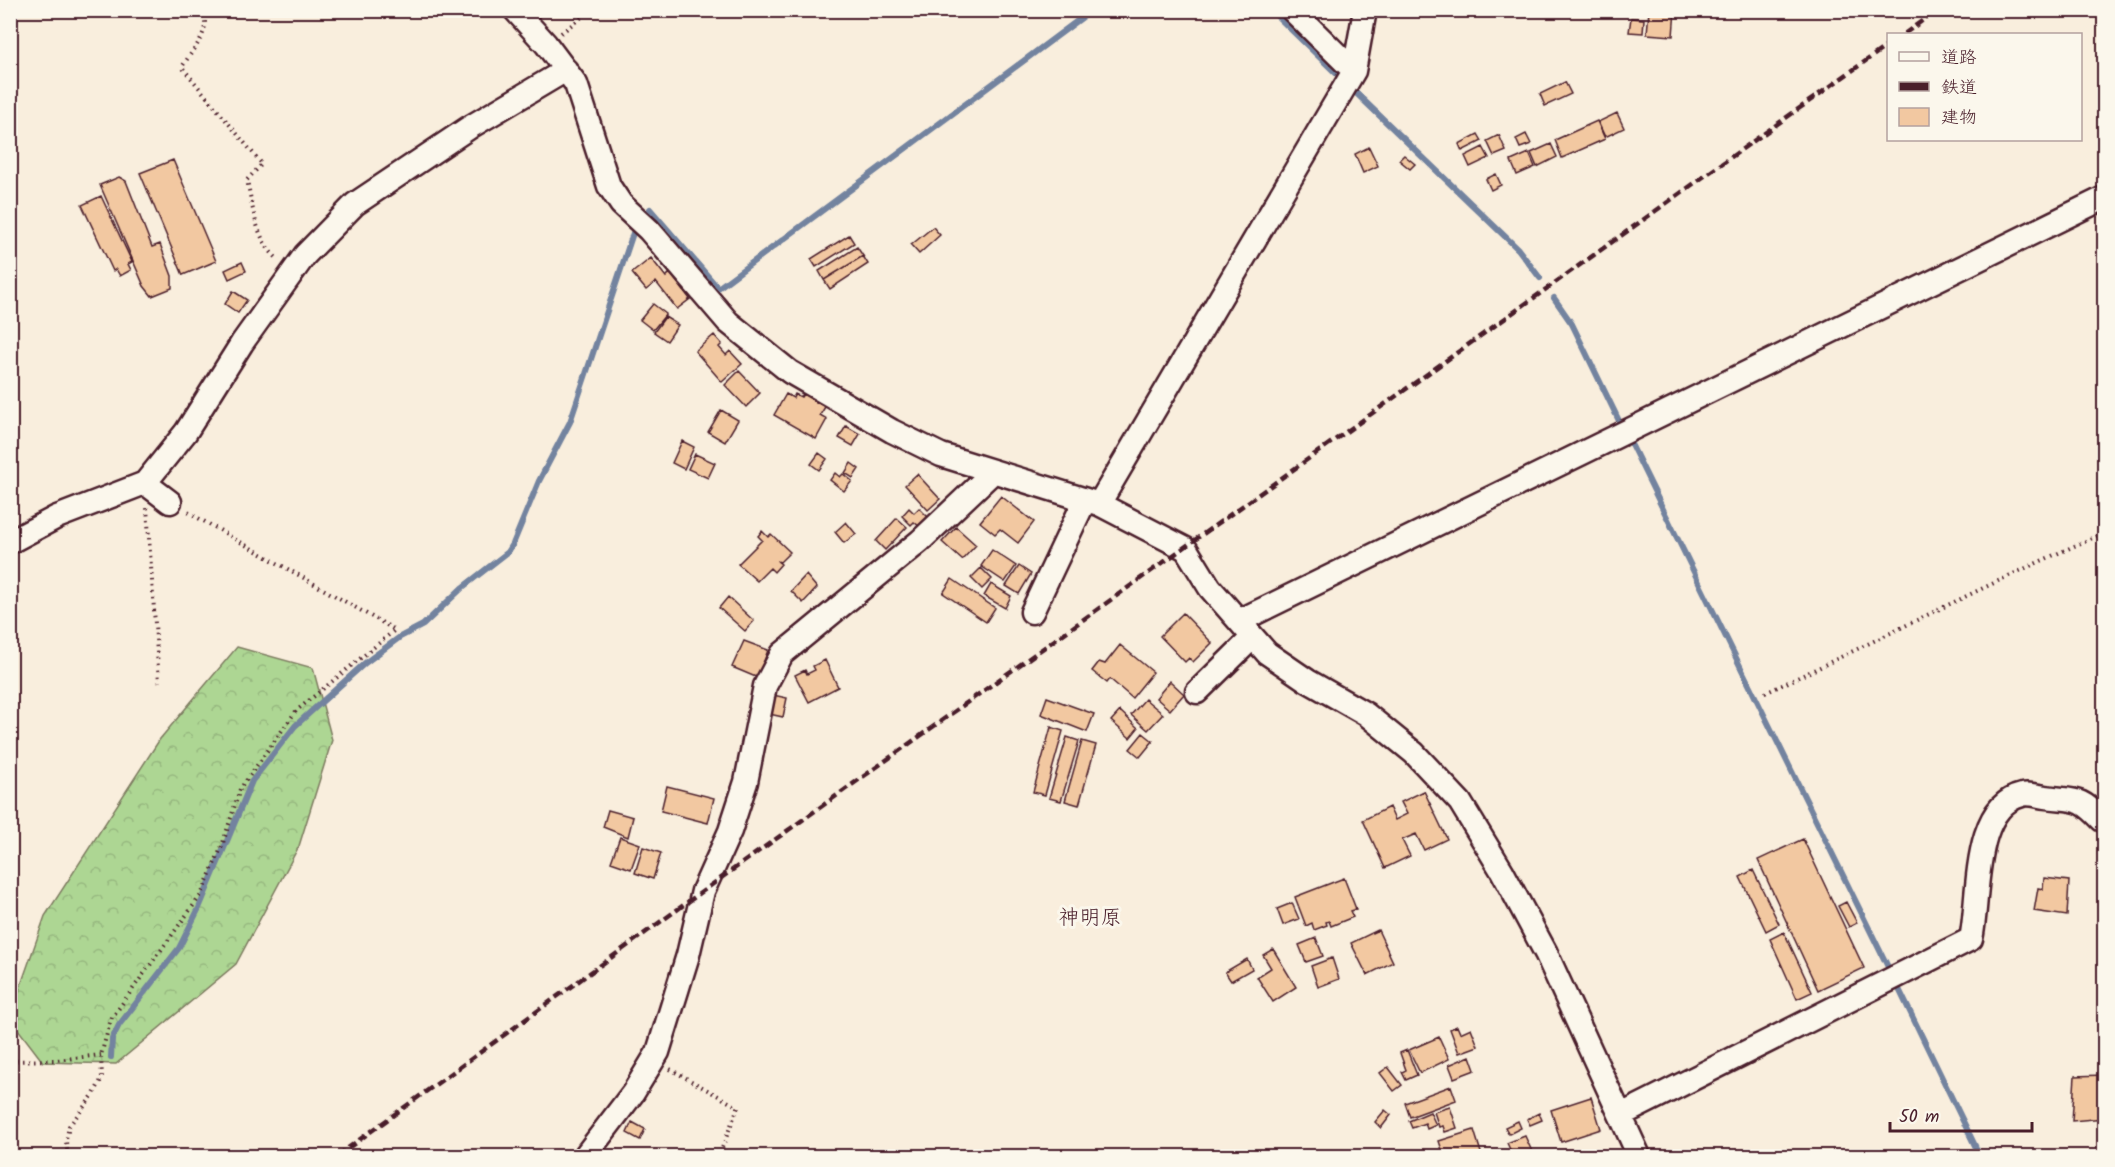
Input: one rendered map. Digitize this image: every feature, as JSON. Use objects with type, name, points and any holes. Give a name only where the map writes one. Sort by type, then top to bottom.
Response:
[{"type":"street","points":[[515,10],[546,44],[576,84],[609,186],[621,204],[649,230],[728,322],[790,372],[842,404],[941,455],[1092,502],[1186,549],[1210,588],[1246,629],[1276,658],[1374,720],[1414,753],[1460,802],[1502,871],[1546,953],[1639,1156]]},
{"type":"street","points":[[1293,10],[1354,71]]},
{"type":"street","points":[[1032,612],[1092,502],[1354,71],[1365,10]]},
{"type":"street","points":[[10,542],[57,517],[145,483],[186,432],[242,343],[305,255],[355,204],[470,127],[566,70]]},
{"type":"street","points":[[1197,692],[1246,629],[2104,198]]},
{"type":"street","points":[[585,1156],[633,1093],[658,1052],[688,955],[702,891],[729,831],[746,782],[765,686],[782,654],[920,541],[993,472]]},
{"type":"street","points":[[145,483],[170,502]]},
{"type":"street","points":[[1620,1114],[1971,939],[1975,921],[1976,878],[1987,834],[2006,801],[2024,794],[2085,802],[2102,820]]},
{"type":"path","points":[[201,10],[205,17],[205,30],[182,66],[262,164],[247,180],[256,221],[267,249],[293,271]]},
{"type":"path","points":[[546,44],[591,10]]},
{"type":"path","points":[[145,483],[159,682]]},
{"type":"path","points":[[68,1156],[66,1142],[69,1126],[94,1094],[102,1078],[101,1055],[111,1019],[201,895],[222,846],[240,789],[296,711],[396,630],[170,502]]},
{"type":"path","points":[[1765,693],[1917,622],[1995,582],[2104,533]]},
{"type":"path","points":[[10,1061],[56,1060],[101,1055]]},
{"type":"path","points":[[652,1060],[738,1107],[718,1156]]},
{"type":"green space","points":[[237,647],[313,668],[332,740],[299,846],[236,964],[116,1064],[43,1062],[10,1016],[45,916],[160,739]]},
{"type":"building","points":[[1649,10],[1675,10],[1673,36],[1647,34]]},
{"type":"building","points":[[1631,18],[1644,19],[1643,33],[1629,32]]},
{"type":"building","points":[[1565,82],[1571,94],[1545,106],[1540,94]]},
{"type":"building","points":[[1617,113],[1624,128],[1605,137],[1598,122]]},
{"type":"building","points":[[1597,121],[1605,139],[1562,158],[1555,140]]},
{"type":"building","points":[[1478,134],[1482,141],[1462,151],[1459,144]]},
{"type":"building","points":[[1526,134],[1531,144],[1520,148],[1516,139]]},
{"type":"building","points":[[1499,135],[1506,151],[1494,156],[1487,141]]},
{"type":"building","points":[[1551,144],[1557,157],[1537,167],[1531,153]]},
{"type":"building","points":[[1369,147],[1378,166],[1363,173],[1355,154]]},
{"type":"building","points":[[1483,147],[1489,158],[1470,167],[1465,156]]},
{"type":"building","points":[[1529,153],[1535,167],[1517,175],[1511,161]]},
{"type":"building","points":[[1404,155],[1415,164],[1410,169],[1399,160]]},
{"type":"building","points":[[173,160],[216,261],[183,275],[140,173]]},
{"type":"building","points":[[1496,174],[1501,185],[1491,190],[1486,179]]},
{"type":"building","points":[[119,177],[126,181],[152,247],[160,244],[172,276],[172,288],[152,296],[144,286],[100,185]]},
{"type":"building","points":[[101,196],[132,262],[128,264],[131,270],[120,276],[116,269],[113,271],[82,205]]},
{"type":"building","points":[[933,227],[940,235],[919,254],[911,245]]},
{"type":"building","points":[[849,235],[854,243],[816,267],[811,259]]},
{"type":"building","points":[[857,247],[863,256],[824,280],[819,271]]},
{"type":"building","points":[[863,256],[868,264],[830,289],[824,280]]},
{"type":"building","points":[[651,258],[666,277],[670,273],[690,299],[677,309],[656,282],[646,290],[632,273]]},
{"type":"building","points":[[242,262],[246,271],[229,279],[225,270]]},
{"type":"building","points":[[233,291],[247,300],[238,313],[225,304]]},
{"type":"building","points":[[653,304],[666,314],[653,330],[640,320]]},
{"type":"building","points":[[665,317],[678,325],[667,341],[654,332]]},
{"type":"building","points":[[714,335],[722,344],[719,347],[726,355],[730,351],[742,364],[722,382],[695,351]]},
{"type":"building","points":[[739,371],[760,393],[746,407],[725,385]]},
{"type":"building","points":[[786,394],[793,398],[795,394],[801,397],[803,394],[825,407],[820,415],[827,419],[816,439],[774,415]]},
{"type":"building","points":[[721,410],[738,420],[725,442],[708,432]]},
{"type":"building","points":[[846,426],[860,434],[853,446],[839,438]]},
{"type":"building","points":[[682,441],[694,447],[684,469],[672,463]]},
{"type":"building","points":[[819,453],[827,459],[819,470],[811,464]]},
{"type":"building","points":[[695,454],[715,463],[708,478],[688,469]]},
{"type":"building","points":[[851,463],[859,469],[853,478],[845,473]]},
{"type":"building","points":[[835,473],[840,477],[843,474],[852,481],[844,491],[830,480]]},
{"type":"building","points":[[917,474],[940,499],[928,510],[905,485]]},
{"type":"building","points":[[1001,496],[1034,522],[1018,543],[1000,529],[995,534],[980,522]]},
{"type":"building","points":[[909,508],[914,513],[919,508],[929,518],[920,527],[914,522],[911,525],[902,516]]},
{"type":"building","points":[[897,518],[907,527],[885,550],[876,541]]},
{"type":"building","points":[[846,522],[856,534],[844,543],[835,532]]},
{"type":"building","points":[[956,527],[976,545],[962,560],[942,542]]},
{"type":"building","points":[[762,531],[768,537],[771,534],[790,552],[780,562],[777,561],[781,564],[774,572],[770,568],[757,581],[738,564],[762,540],[758,536]]},
{"type":"building","points":[[992,550],[1016,566],[1005,582],[981,566]]},
{"type":"building","points":[[1019,566],[1031,574],[1019,594],[1006,586]]},
{"type":"building","points":[[981,568],[992,579],[982,589],[971,578]]},
{"type":"building","points":[[806,575],[817,588],[803,603],[791,591]]},
{"type":"building","points":[[952,579],[995,608],[986,622],[943,593]]},
{"type":"building","points":[[991,584],[1011,596],[1005,608],[984,596]]},
{"type":"building","points":[[728,597],[754,621],[745,631],[719,608]]},
{"type":"building","points":[[1183,613],[1212,643],[1193,662],[1189,658],[1185,662],[1160,636]]},
{"type":"building","points":[[744,641],[768,650],[758,678],[732,667]]},
{"type":"building","points":[[1120,645],[1153,672],[1132,698],[1110,679],[1107,683],[1092,671],[1099,662],[1105,664]]},
{"type":"building","points":[[825,660],[838,687],[809,702],[795,675],[805,670],[807,674],[815,670],[813,666]]},
{"type":"building","points":[[1170,681],[1184,694],[1170,710],[1156,698]]},
{"type":"building","points":[[773,695],[787,698],[783,717],[769,714]]},
{"type":"building","points":[[1047,697],[1094,714],[1087,732],[1041,714]]},
{"type":"building","points":[[1145,699],[1163,714],[1148,730],[1131,715]]},
{"type":"building","points":[[1120,711],[1138,728],[1130,738],[1111,721]]},
{"type":"building","points":[[1051,727],[1063,731],[1045,795],[1033,792]]},
{"type":"building","points":[[1143,733],[1153,741],[1140,757],[1130,749]]},
{"type":"building","points":[[1067,737],[1079,741],[1061,801],[1049,798]]},
{"type":"building","points":[[1082,741],[1096,745],[1079,805],[1065,801]]},
{"type":"building","points":[[667,786],[714,798],[708,823],[661,811]]},
{"type":"building","points":[[1424,791],[1447,839],[1424,850],[1416,834],[1402,840],[1410,856],[1385,868],[1363,820],[1389,807],[1395,820],[1407,814],[1401,802]]},
{"type":"building","points":[[608,810],[633,817],[628,837],[603,827]]},
{"type":"building","points":[[620,837],[640,844],[631,869],[611,862]]},
{"type":"building","points":[[1803,839],[1864,968],[1818,990],[1758,860]]},
{"type":"building","points":[[643,847],[661,853],[653,879],[635,873]]},
{"type":"building","points":[[1753,870],[1779,924],[1766,931],[1740,877]]},
{"type":"building","points":[[1344,878],[1356,909],[1350,911],[1353,917],[1331,926],[1329,921],[1326,922],[1327,925],[1314,930],[1312,923],[1306,926],[1295,897]]},
{"type":"building","points":[[2044,878],[2069,881],[2067,916],[2034,911],[2038,888],[2043,889]]},
{"type":"building","points":[[1846,902],[1857,923],[1849,927],[1838,906]]},
{"type":"building","points":[[1292,903],[1299,919],[1283,925],[1277,909]]},
{"type":"building","points":[[1378,930],[1393,962],[1367,975],[1351,943]]},
{"type":"building","points":[[1784,932],[1812,992],[1797,999],[1770,939]]},
{"type":"building","points":[[1316,938],[1323,956],[1306,962],[1299,945]]},
{"type":"building","points":[[1273,949],[1296,987],[1273,1002],[1257,977],[1271,968],[1263,955]]},
{"type":"building","points":[[1332,958],[1339,979],[1318,987],[1311,966]]},
{"type":"building","points":[[1247,959],[1252,969],[1231,981],[1225,972]]},
{"type":"building","points":[[1457,1026],[1460,1033],[1471,1028],[1478,1046],[1459,1053],[1450,1029]]},
{"type":"building","points":[[1439,1037],[1449,1059],[1420,1073],[1409,1050]]},
{"type":"building","points":[[1407,1050],[1417,1075],[1406,1080],[1402,1072],[1406,1070],[1400,1053]]},
{"type":"building","points":[[1470,1056],[1475,1070],[1454,1078],[1449,1065]]},
{"type":"building","points":[[1388,1067],[1402,1085],[1394,1091],[1380,1073]]},
{"type":"building","points":[[2104,1075],[2104,1118],[2072,1121],[2075,1076]]},
{"type":"building","points":[[1451,1086],[1456,1100],[1410,1117],[1405,1103]]},
{"type":"building","points":[[1591,1097],[1601,1129],[1561,1142],[1551,1110]]},
{"type":"building","points":[[1450,1107],[1457,1128],[1445,1132],[1443,1126],[1439,1127],[1434,1112]]},
{"type":"building","points":[[1385,1110],[1391,1115],[1381,1128],[1375,1122]]},
{"type":"building","points":[[1430,1112],[1436,1125],[1427,1129],[1425,1123],[1412,1128],[1409,1121]]},
{"type":"building","points":[[1539,1113],[1542,1120],[1530,1125],[1527,1119]]},
{"type":"building","points":[[1518,1121],[1521,1128],[1509,1134],[1505,1127]]},
{"type":"building","points":[[632,1122],[645,1129],[640,1140],[627,1133]]},
{"type":"building","points":[[1474,1130],[1482,1156],[1444,1156],[1439,1141]]},
{"type":"building","points":[[1525,1136],[1534,1156],[1513,1156],[1507,1143]]},
{"type":"waterway","points":[[650,209],[718,288],[1092,10]]},
{"type":"waterway","points":[[1271,10],[1341,78]]},
{"type":"waterway","points":[[1354,91],[1518,249],[1540,278]]},
{"type":"waterway","points":[[111,1057],[112,1039],[119,1025],[179,948],[199,908],[252,781],[295,726],[365,663],[400,637],[423,625],[463,587],[508,552],[539,481],[570,422],[635,227]]},
{"type":"waterway","points":[[1554,298],[1572,324],[1622,427]]},
{"type":"waterway","points":[[1631,444],[1888,967]]},
{"type":"waterway","points":[[1898,987],[1980,1156]]},
{"type":"railway","points":[[1905,33],[1937,10]]},
{"type":"railway","points":[[337,1156],[703,891],[1887,46]]},
{"type":"district","name":"神明原","points":[[1090,917]]}]
